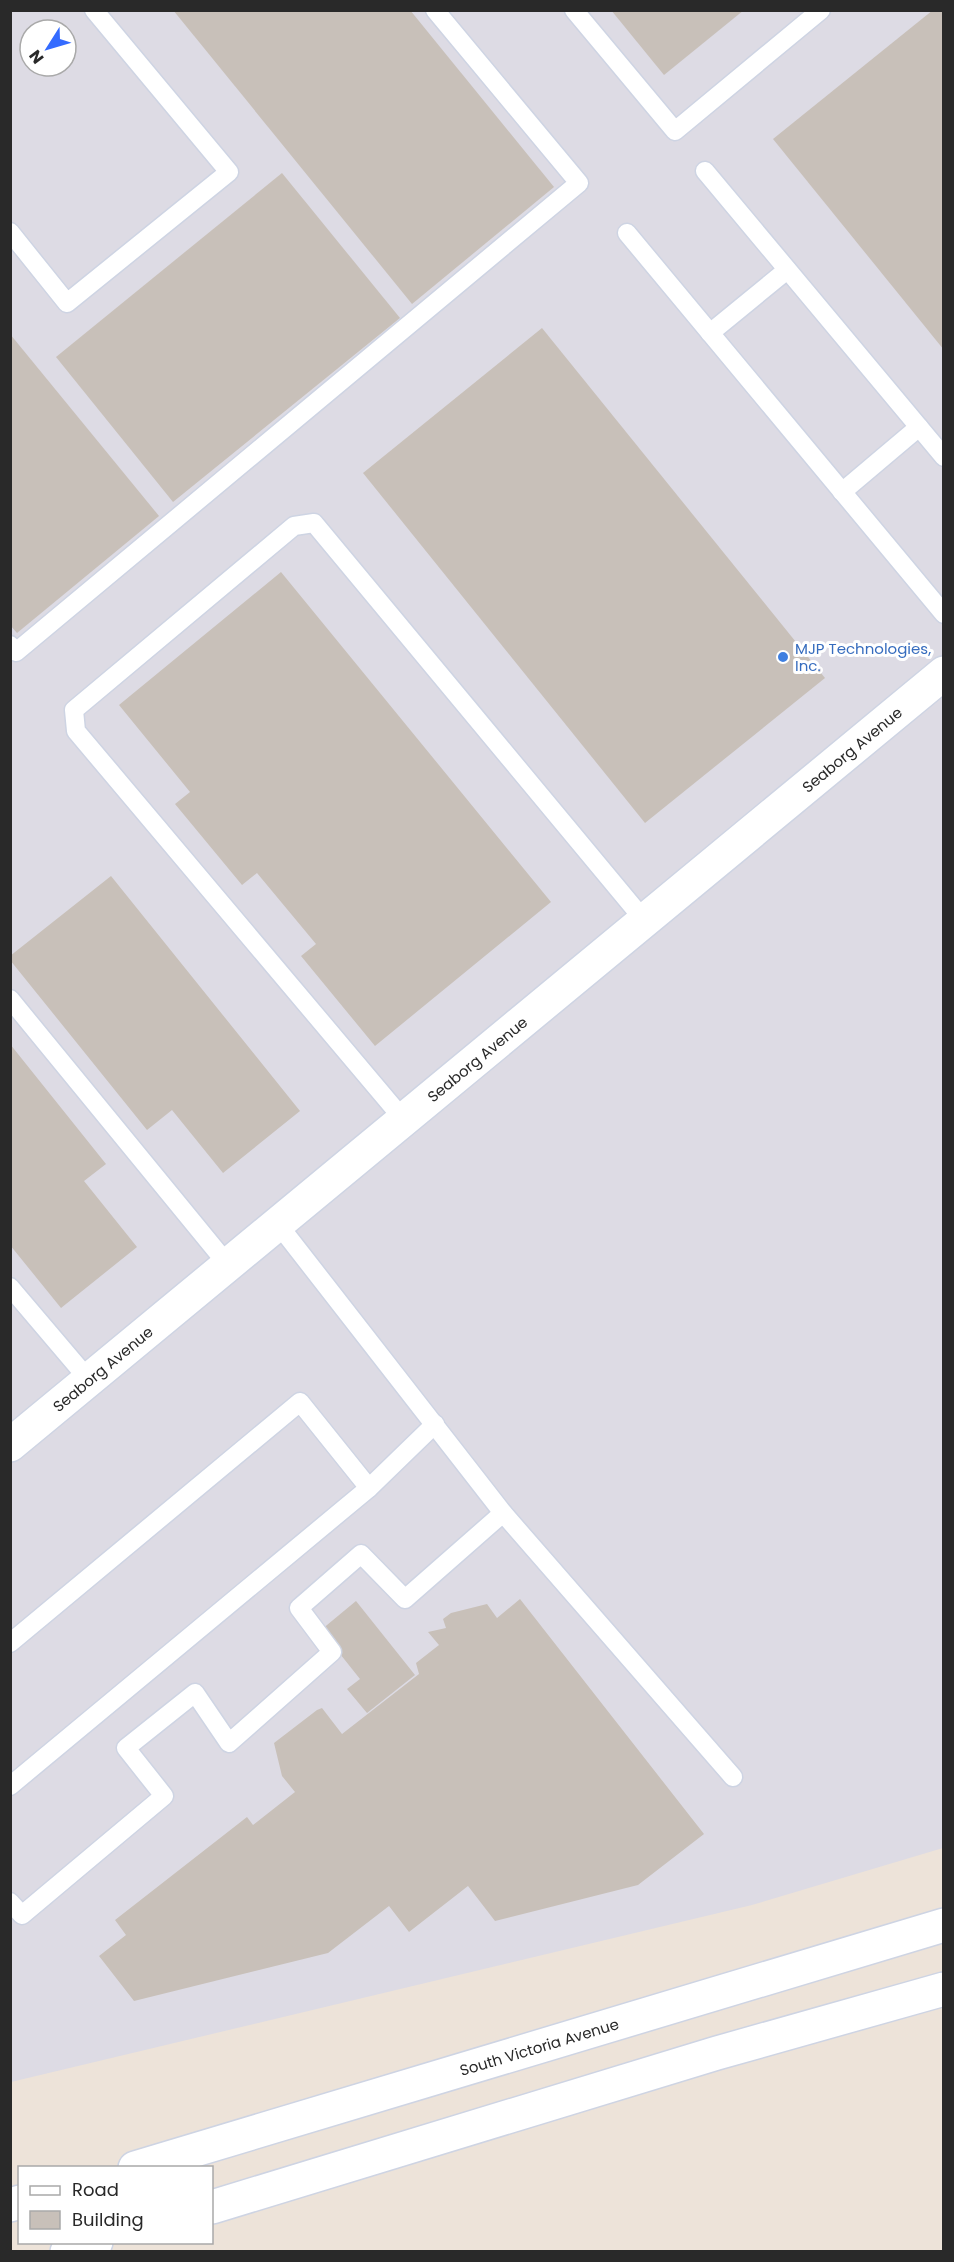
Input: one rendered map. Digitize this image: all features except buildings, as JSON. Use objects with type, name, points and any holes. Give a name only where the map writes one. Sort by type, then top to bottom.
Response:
[{"type":"main road","name":"Seaborg Avenue","points":[[10,1445],[944,674]]},
{"type":"main road","name":"South Victoria Avenue","points":[[142,2166],[944,1925]]},
{"type":"main road","points":[[213,2207],[717,2053],[944,1989]]},
{"type":"main road","points":[[67,2252],[90,2244]]},
{"type":"lane","points":[[10,232],[67,303],[229,172],[94,10]]},
{"type":"lane","points":[[10,645],[16,652],[579,183],[435,10]]},
{"type":"lane","points":[[574,10],[675,131],[821,10]]},
{"type":"lane","points":[[705,171],[944,457]]},
{"type":"lane","points":[[627,233],[944,614]]},
{"type":"lane","points":[[710,333],[787,270]]},
{"type":"lane","points":[[842,492],[919,427]]},
{"type":"lane","points":[[404,1120],[76,731],[74,710],[294,526],[314,523],[644,920]]},
{"type":"lane","points":[[10,999],[228,1265]]},
{"type":"lane","points":[[278,1224],[503,1513],[734,1777]]},
{"type":"lane","points":[[10,1287],[89,1380]]},
{"type":"lane","points":[[10,1642],[300,1402],[369,1488]]},
{"type":"lane","points":[[10,1786],[369,1488],[435,1424]]},
{"type":"lane","points":[[10,1902],[22,1915],[164,1796],[126,1748],[195,1693],[229,1743],[332,1652],[298,1608],[361,1554],[405,1599],[503,1513]]},
{"type":"shaded area","points":[[10,11],[944,11],[943,1848],[752,1905],[11,2082]]},
{"type":"place","name":"MJP Technologies, Inc.","points":[[783,657]]}]
